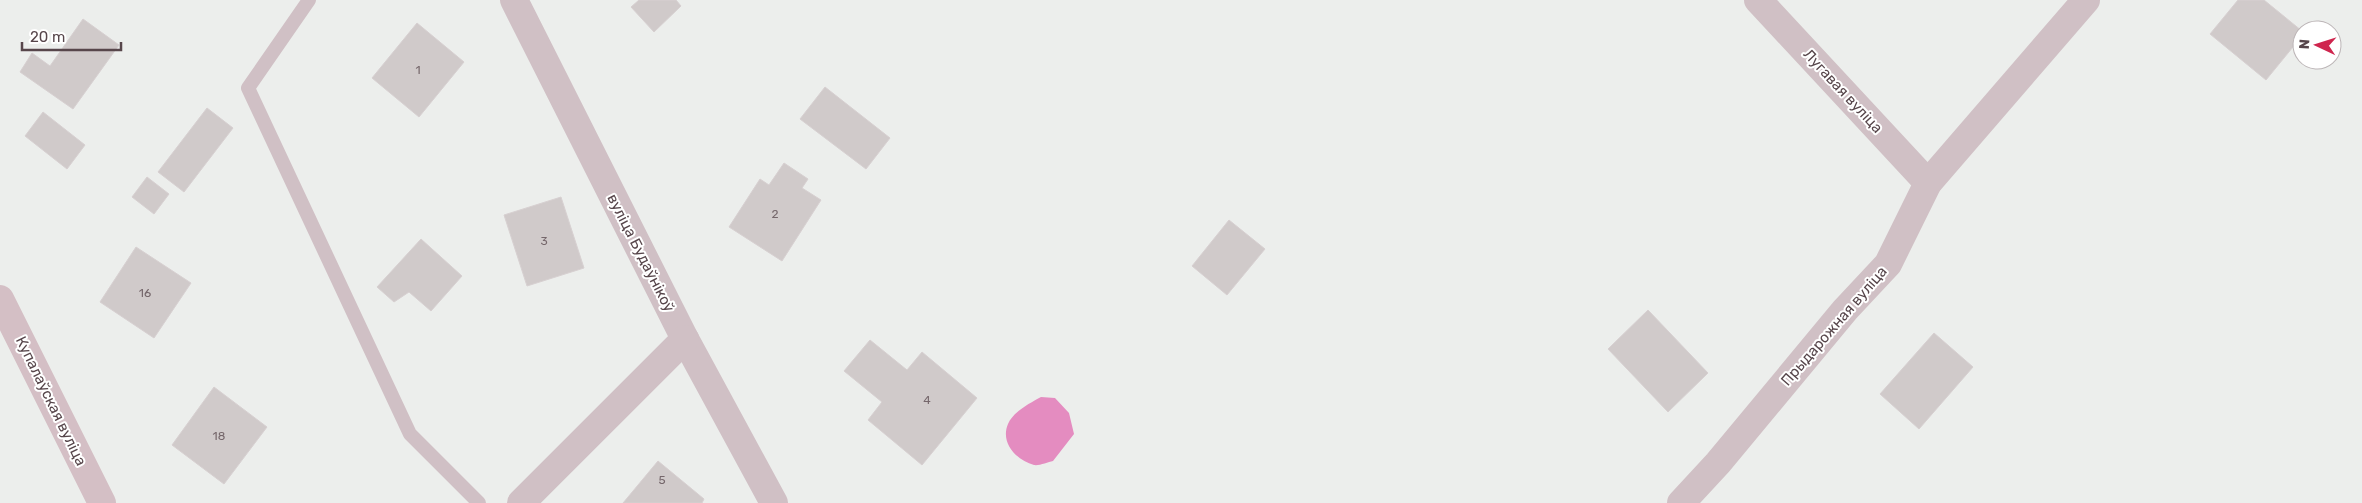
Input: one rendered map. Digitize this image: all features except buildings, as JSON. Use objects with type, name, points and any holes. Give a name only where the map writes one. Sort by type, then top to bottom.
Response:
[{"type":"street","name":"вуліца Будаўнікоў","points":[[514,0],[685,339],[774,503]]},
{"type":"street","name":"Лугавая вуліца","points":[[1758,0],[1928,183]]},
{"type":"street","name":"Прыдарожная вуліца","points":[[1681,503],[1718,463],[1845,310],[1888,264],[1928,183],[2086,0]]},
{"type":"street","name":"Купалаўская вуліца","points":[[0,299],[102,503]]},
{"type":"street","points":[[521,503],[685,339]]},
{"type":"lane","points":[[309,0],[248,88],[410,434],[479,503]]},
{"type":"shaded area","points":[[1041,397],[1055,398],[1069,413],[1074,434],[1053,461],[1034,465],[1027,463],[1011,450],[1006,438],[1006,431],[1010,420],[1022,408]]}]
